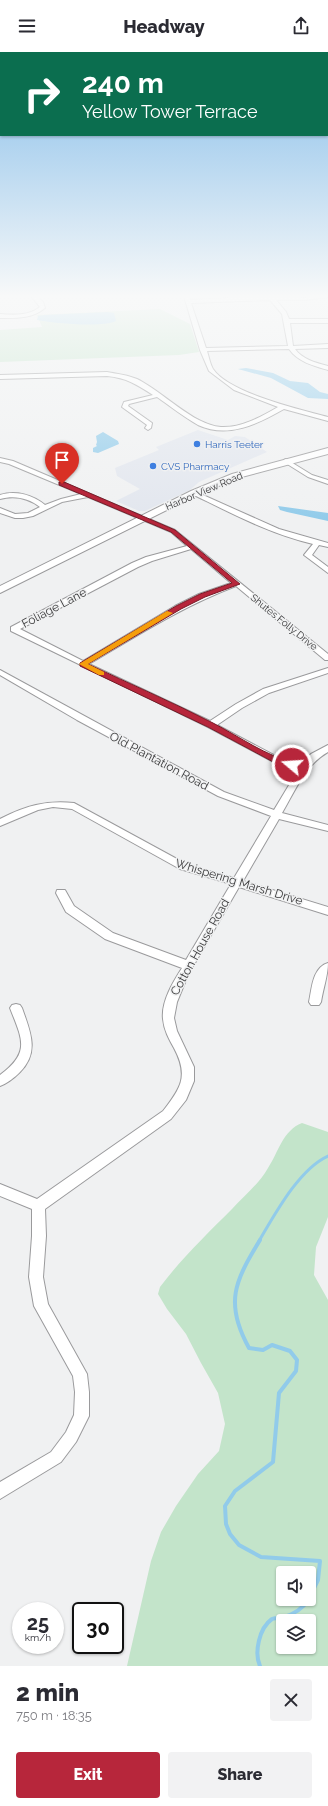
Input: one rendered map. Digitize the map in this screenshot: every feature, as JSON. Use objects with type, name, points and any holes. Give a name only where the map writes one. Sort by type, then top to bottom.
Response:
[{"type":"main road","name":"Harbor View Road","points":[[0,590],[194,493],[235,476],[328,451]]},
{"type":"street","points":[[211,371],[219,379],[237,389],[283,407],[328,419]]},
{"type":"street","points":[[0,377],[108,374],[130,379],[158,395],[208,428],[219,430],[257,422],[283,407]]},
{"type":"street","points":[[148,428],[150,424],[125,407],[126,403],[158,395]]},
{"type":"street","name":"Shutes Folly Drive","points":[[0,460],[11,462],[173,531],[328,658]]},
{"type":"street","points":[[286,462],[310,476],[328,482]]},
{"type":"street","points":[[36,501],[48,500],[74,489]]},
{"type":"street","points":[[194,493],[261,524],[317,543],[328,545]]},
{"type":"street","points":[[0,497],[10,494],[19,495],[36,501],[44,508]]},
{"type":"street","points":[[0,510],[12,516],[23,517],[60,502],[88,495]]},
{"type":"street","points":[[317,543],[308,555],[328,571]]},
{"type":"street","name":"Foliage Lane","points":[[191,547],[149,559],[135,565],[14,629],[210,725],[282,763],[303,768]]},
{"type":"street","points":[[83,664],[178,608],[202,596],[237,584]]},
{"type":"street","points":[[210,725],[266,691],[328,670]]},
{"type":"street","name":"Old Plantation Road","points":[[0,672],[80,718],[221,794],[277,815],[328,828]]},
{"type":"street","name":"Cotton House Road","points":[[38,1206],[167,1115],[180,1102],[187,1090],[189,1066],[169,1025],[168,1013],[171,1002],[189,966],[236,882],[277,815],[303,768],[314,756],[328,748]]},
{"type":"street","name":"Whispering Marsh Drive","points":[[0,823],[31,807],[45,804],[74,806],[184,868],[236,882],[328,911]]},
{"type":"street","points":[[61,893],[70,909],[109,936],[189,966]]},
{"type":"street","points":[[315,1002],[319,978],[328,967]]},
{"type":"street","points":[[0,1081],[14,1072],[27,1055],[28,1042],[16,1008]]},
{"type":"street","points":[[0,1190],[38,1206],[39,1236],[36,1277],[41,1306],[80,1374],[82,1392],[81,1416],[72,1437],[56,1457],[0,1491]]},
{"type":"shaded area","points":[[198,430],[228,440],[235,436],[245,437],[267,452],[199,482],[190,490],[145,511],[139,511],[116,501],[140,489],[117,476],[115,468],[159,450],[156,447]]},
{"type":"green space","points":[[302,1123],[328,1132],[328,1217],[316,1247],[314,1275],[328,1300],[328,1666],[127,1666],[151,1561],[161,1532],[176,1506],[198,1474],[219,1451],[225,1424],[218,1393],[186,1334],[167,1309],[158,1294],[160,1287],[185,1257],[251,1190],[272,1162],[282,1142],[295,1126]]},
{"type":"water","points":[[247,371],[273,373],[290,381],[308,383],[320,392],[328,394],[328,399],[308,398],[271,378]]},
{"type":"water","points":[[103,432],[118,441],[119,444],[98,453],[93,452],[93,448],[97,446],[96,436]]},
{"type":"water","points":[[278,506],[328,513],[328,521],[280,510]]},
{"type":"waterway","points":[[259,1241],[280,1206],[298,1181],[317,1162],[328,1156]]},
{"type":"waterway","points":[[260,1240],[239,1280],[235,1305],[237,1318],[241,1332],[249,1348],[263,1350],[272,1345],[290,1351],[297,1360],[296,1371],[279,1393],[273,1462],[235,1491],[225,1506],[226,1524],[230,1534],[239,1545],[261,1557],[320,1561],[318,1580],[316,1584]]},
{"type":"waterway","points":[[260,1666],[258,1661],[258,1648],[264,1628],[272,1619],[293,1614],[303,1606]]},
{"type":"slow traffic","points":[[102,674],[83,664],[170,613]]},
{"type":"place","name":"Harris Teeter","points":[[197,444]]},
{"type":"place","name":"CVS Pharmacy","points":[[153,466]]},
{"type":"route","points":[[62,484],[173,531],[237,584],[202,596],[178,608],[83,664],[210,725],[282,763],[292,765]]}]
